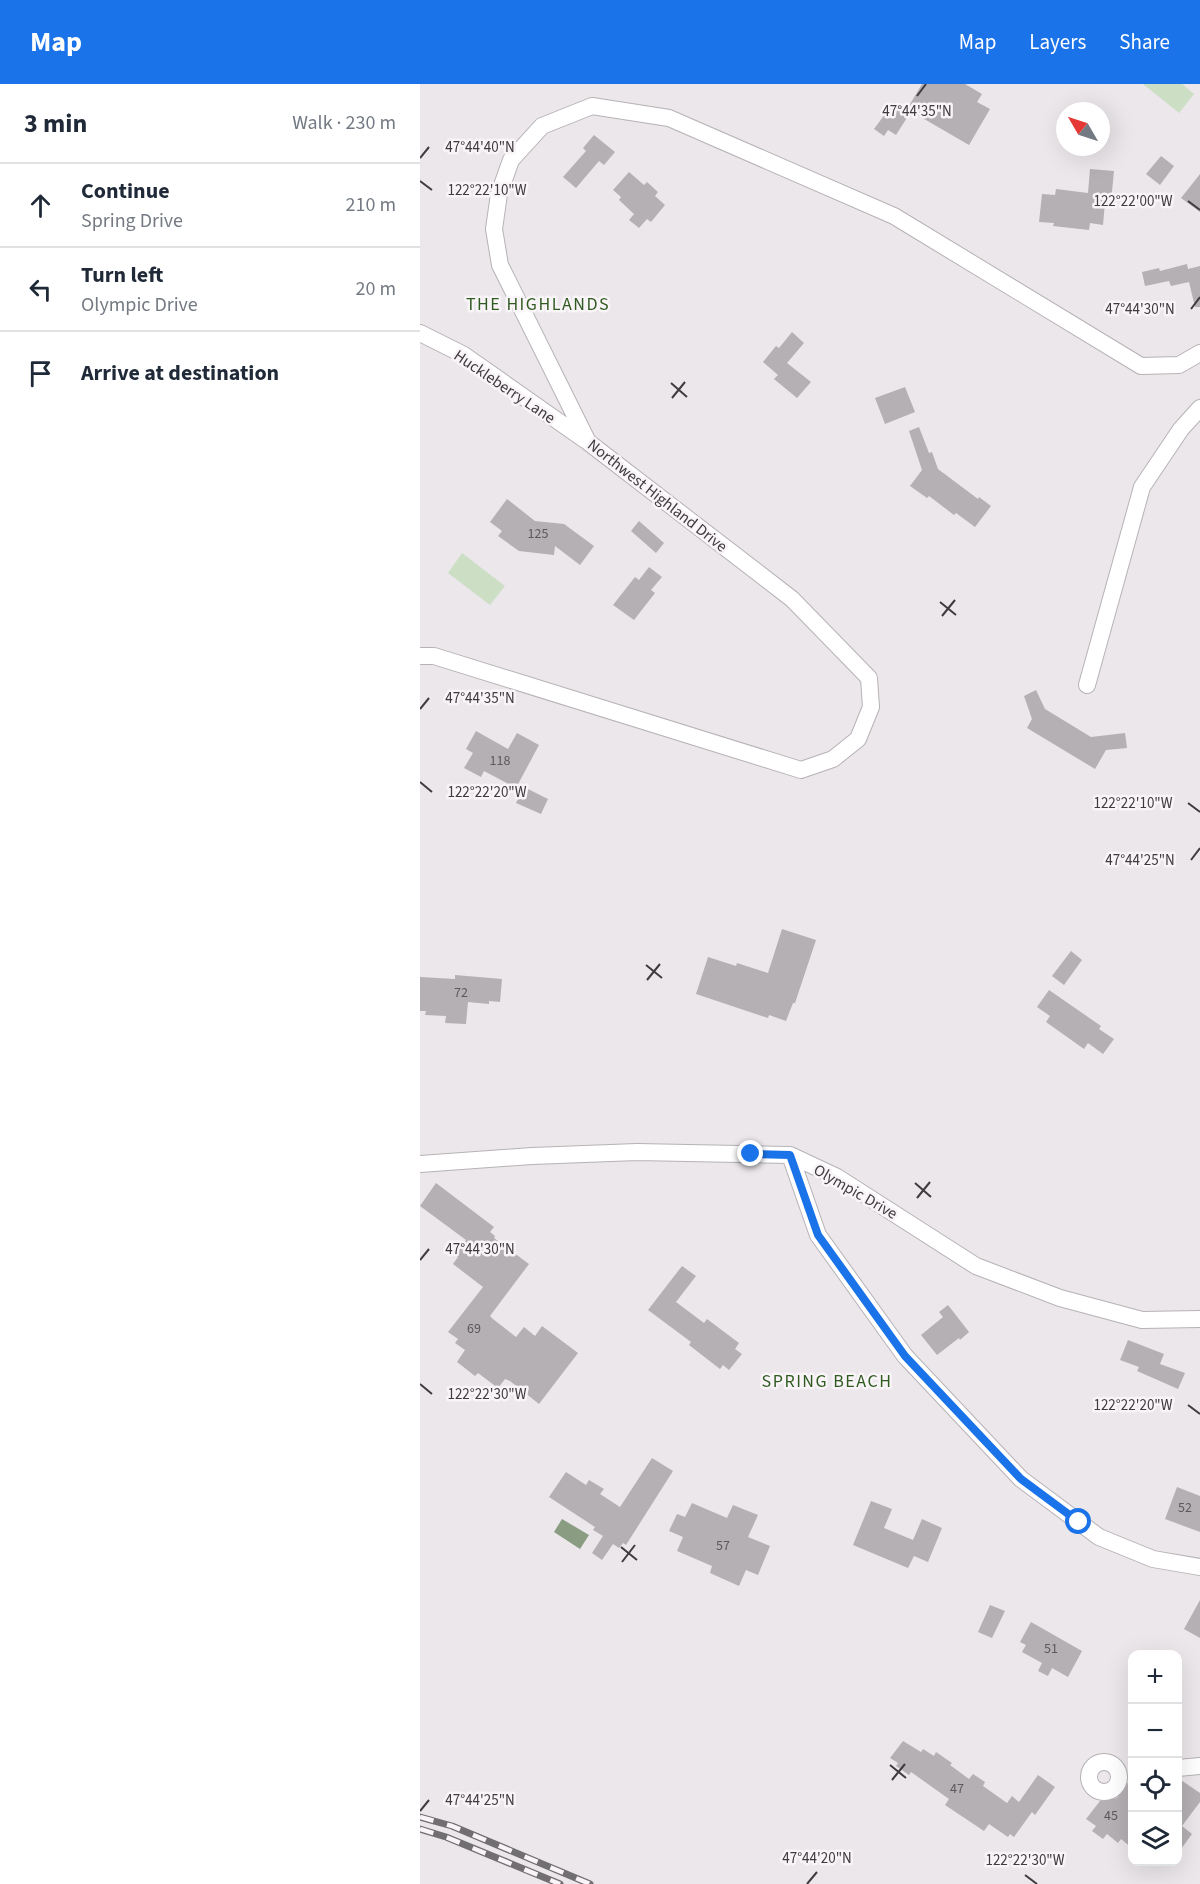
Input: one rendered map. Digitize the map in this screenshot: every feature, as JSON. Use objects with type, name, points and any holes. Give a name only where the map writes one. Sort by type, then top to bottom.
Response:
[{"type":"street","name":"Northwest Highland Drive","points":[[420,656],[434,656],[801,770],[834,759],[858,739],[871,707],[869,678],[792,598],[588,442],[500,265],[494,229],[499,194],[511,160],[542,126],[592,106],[669,118],[894,216],[1141,366],[1179,365],[1200,353]]},
{"type":"street","name":"Huckleberry Lane","points":[[420,333],[464,356],[588,442]]},
{"type":"street","points":[[1087,685],[1142,488],[1180,429],[1200,408]]},
{"type":"street","points":[[1180,429],[1200,426]]},
{"type":"street","name":"Olympic Drive","points":[[420,1164],[532,1156],[637,1152],[790,1155],[837,1177],[976,1266],[1060,1298],[1142,1320],[1200,1319]]},
{"type":"street","points":[[790,1155],[818,1235],[905,1356],[1021,1479],[1099,1537],[1153,1559],[1200,1567]]},
{"type":"street","points":[[1182,1768],[1200,1766]]},
{"type":"shaded area","points":[[1143,84],[1182,84],[1194,94],[1179,113]]},
{"type":"shaded area","points":[[462,553],[505,586],[490,605],[448,573]]},
{"type":"shaded area","points":[[562,1519],[589,1535],[580,1549],[554,1532]]},
{"type":"building","points":[[922,84],[965,84],[982,94],[977,102],[990,109],[969,145],[907,109]]},
{"type":"building","points":[[894,102],[910,113],[896,135],[888,130],[884,136],[874,129]]},
{"type":"building","points":[[594,135],[615,152],[604,165],[599,161],[576,188],[563,177],[586,151],[583,148]]},
{"type":"building","points":[[1161,156],[1174,166],[1160,185],[1146,174]]},
{"type":"building","points":[[1090,169],[1114,171],[1111,202],[1105,202],[1103,225],[1090,223],[1089,230],[1039,222],[1042,194],[1055,195],[1056,189],[1088,193]]},
{"type":"building","points":[[629,172],[644,185],[647,182],[658,192],[655,196],[665,205],[651,222],[647,219],[639,228],[629,220],[634,214],[619,200],[621,197],[613,190]]},
{"type":"building","points":[[1200,174],[1200,212],[1181,198]]},
{"type":"building","points":[[1187,264],[1188,269],[1200,266],[1200,307],[1195,307],[1189,282],[1171,286],[1169,281],[1145,286],[1142,272],[1159,268],[1160,271]]},
{"type":"building","points":[[792,332],[804,343],[787,363],[811,382],[797,398],[774,379],[778,375],[763,362]]},
{"type":"building","points":[[905,387],[915,412],[885,424],[875,398]]},
{"type":"building","points":[[919,427],[938,469],[991,506],[975,527],[910,486],[922,470],[909,431]]},
{"type":"building","points":[[507,499],[535,521],[564,524],[594,546],[580,565],[555,546],[554,555],[519,551],[498,536],[502,531],[490,522]]},
{"type":"building","points":[[639,521],[664,543],[656,553],[631,531]]},
{"type":"building","points":[[649,567],[662,577],[651,590],[655,593],[634,620],[613,605],[635,577],[639,580]]},
{"type":"building","points":[[1036,690],[1045,709],[1091,737],[1125,733],[1127,748],[1106,750],[1095,769],[1027,728],[1032,719],[1024,696]]},
{"type":"building","points":[[476,731],[508,749],[517,733],[539,745],[516,788],[484,771],[481,777],[464,768],[473,753],[466,749]]},
{"type":"building","points":[[524,787],[548,799],[541,814],[516,803]]},
{"type":"building","points":[[782,929],[816,940],[795,1003],[786,1021],[769,1015],[768,1018],[696,994],[708,957],[768,973]]},
{"type":"building","points":[[1071,951],[1082,960],[1064,985],[1052,976]]},
{"type":"building","points":[[455,975],[502,979],[500,1002],[489,1001],[489,1004],[468,1002],[466,1024],[445,1023],[446,1016],[425,1015],[426,1011],[420,1011],[420,977],[455,979]]},
{"type":"building","points":[[1049,990],[1101,1026],[1099,1029],[1114,1039],[1103,1054],[1088,1043],[1084,1049],[1046,1022],[1050,1016],[1037,1007]]},
{"type":"building","points":[[436,1183],[494,1227],[490,1232],[495,1236],[494,1238],[529,1264],[490,1316],[516,1337],[524,1327],[535,1336],[542,1326],[578,1353],[539,1404],[510,1381],[505,1379],[498,1388],[478,1373],[475,1376],[457,1362],[465,1350],[455,1343],[458,1339],[448,1332],[483,1287],[453,1264],[458,1257],[455,1255],[466,1240],[420,1206]]},
{"type":"building","points":[[682,1266],[696,1276],[676,1302],[704,1323],[707,1319],[739,1343],[735,1349],[742,1354],[729,1370],[723,1365],[720,1369],[689,1345],[691,1342],[648,1310]]},
{"type":"building","points":[[948,1305],[969,1332],[937,1355],[921,1335],[943,1317],[939,1312]]},
{"type":"building","points":[[1128,1340],[1164,1354],[1160,1364],[1185,1373],[1178,1389],[1137,1371],[1139,1367],[1120,1360]]},
{"type":"building","points":[[652,1458],[673,1471],[626,1545],[623,1543],[619,1548],[613,1544],[602,1560],[592,1553],[603,1536],[593,1530],[595,1527],[549,1497],[566,1472],[586,1485],[589,1480],[604,1489],[600,1494],[620,1507]]},
{"type":"building","points":[[1177,1487],[1200,1496],[1200,1532],[1165,1519]]},
{"type":"building","points":[[871,1501],[892,1509],[884,1528],[913,1540],[922,1519],[942,1528],[928,1562],[914,1556],[908,1568],[853,1545]]},
{"type":"building","points":[[692,1503],[727,1518],[733,1505],[758,1515],[748,1537],[770,1546],[758,1575],[746,1570],[739,1586],[710,1573],[712,1566],[677,1551],[683,1537],[669,1531],[677,1514],[685,1517]]},
{"type":"building","points":[[1200,1600],[1200,1638],[1184,1629]]},
{"type":"building","points":[[990,1605],[1005,1611],[992,1638],[978,1632]]},
{"type":"building","points":[[1031,1622],[1082,1651],[1068,1677],[1052,1668],[1048,1676],[1038,1671],[1042,1663],[1022,1652],[1026,1645],[1020,1642]]},
{"type":"building","points":[[903,1741],[921,1752],[923,1749],[934,1756],[936,1752],[969,1779],[973,1774],[985,1782],[983,1786],[1007,1803],[1012,1796],[1019,1802],[1038,1775],[1055,1787],[1035,1815],[1032,1812],[1014,1837],[1010,1834],[1008,1837],[989,1824],[984,1831],[945,1805],[949,1799],[911,1772],[909,1775],[896,1766],[898,1763],[890,1758]]},
{"type":"building","points":[[1182,1781],[1200,1793],[1200,1802],[1182,1826]]},
{"type":"building","points":[[1128,1783],[1128,1845],[1121,1839],[1118,1843],[1107,1834],[1103,1839],[1092,1831],[1096,1826],[1086,1819],[1100,1801],[1117,1798]]},
{"type":"building","points":[[1182,1826],[1192,1834],[1182,1848]]},
{"type":"railway","points":[[420,1817],[452,1826],[590,1884]]},
{"type":"railway","points":[[420,1829],[446,1837],[560,1884]]},
{"type":"district","name":"THE HIGHLANDS","points":[[538,304]]},
{"type":"district","name":"SPRING BEACH","points":[[827,1381]]},
{"type":"route","points":[[751,1154],[790,1155],[818,1235],[905,1356],[1021,1479],[1079,1522]]}]
